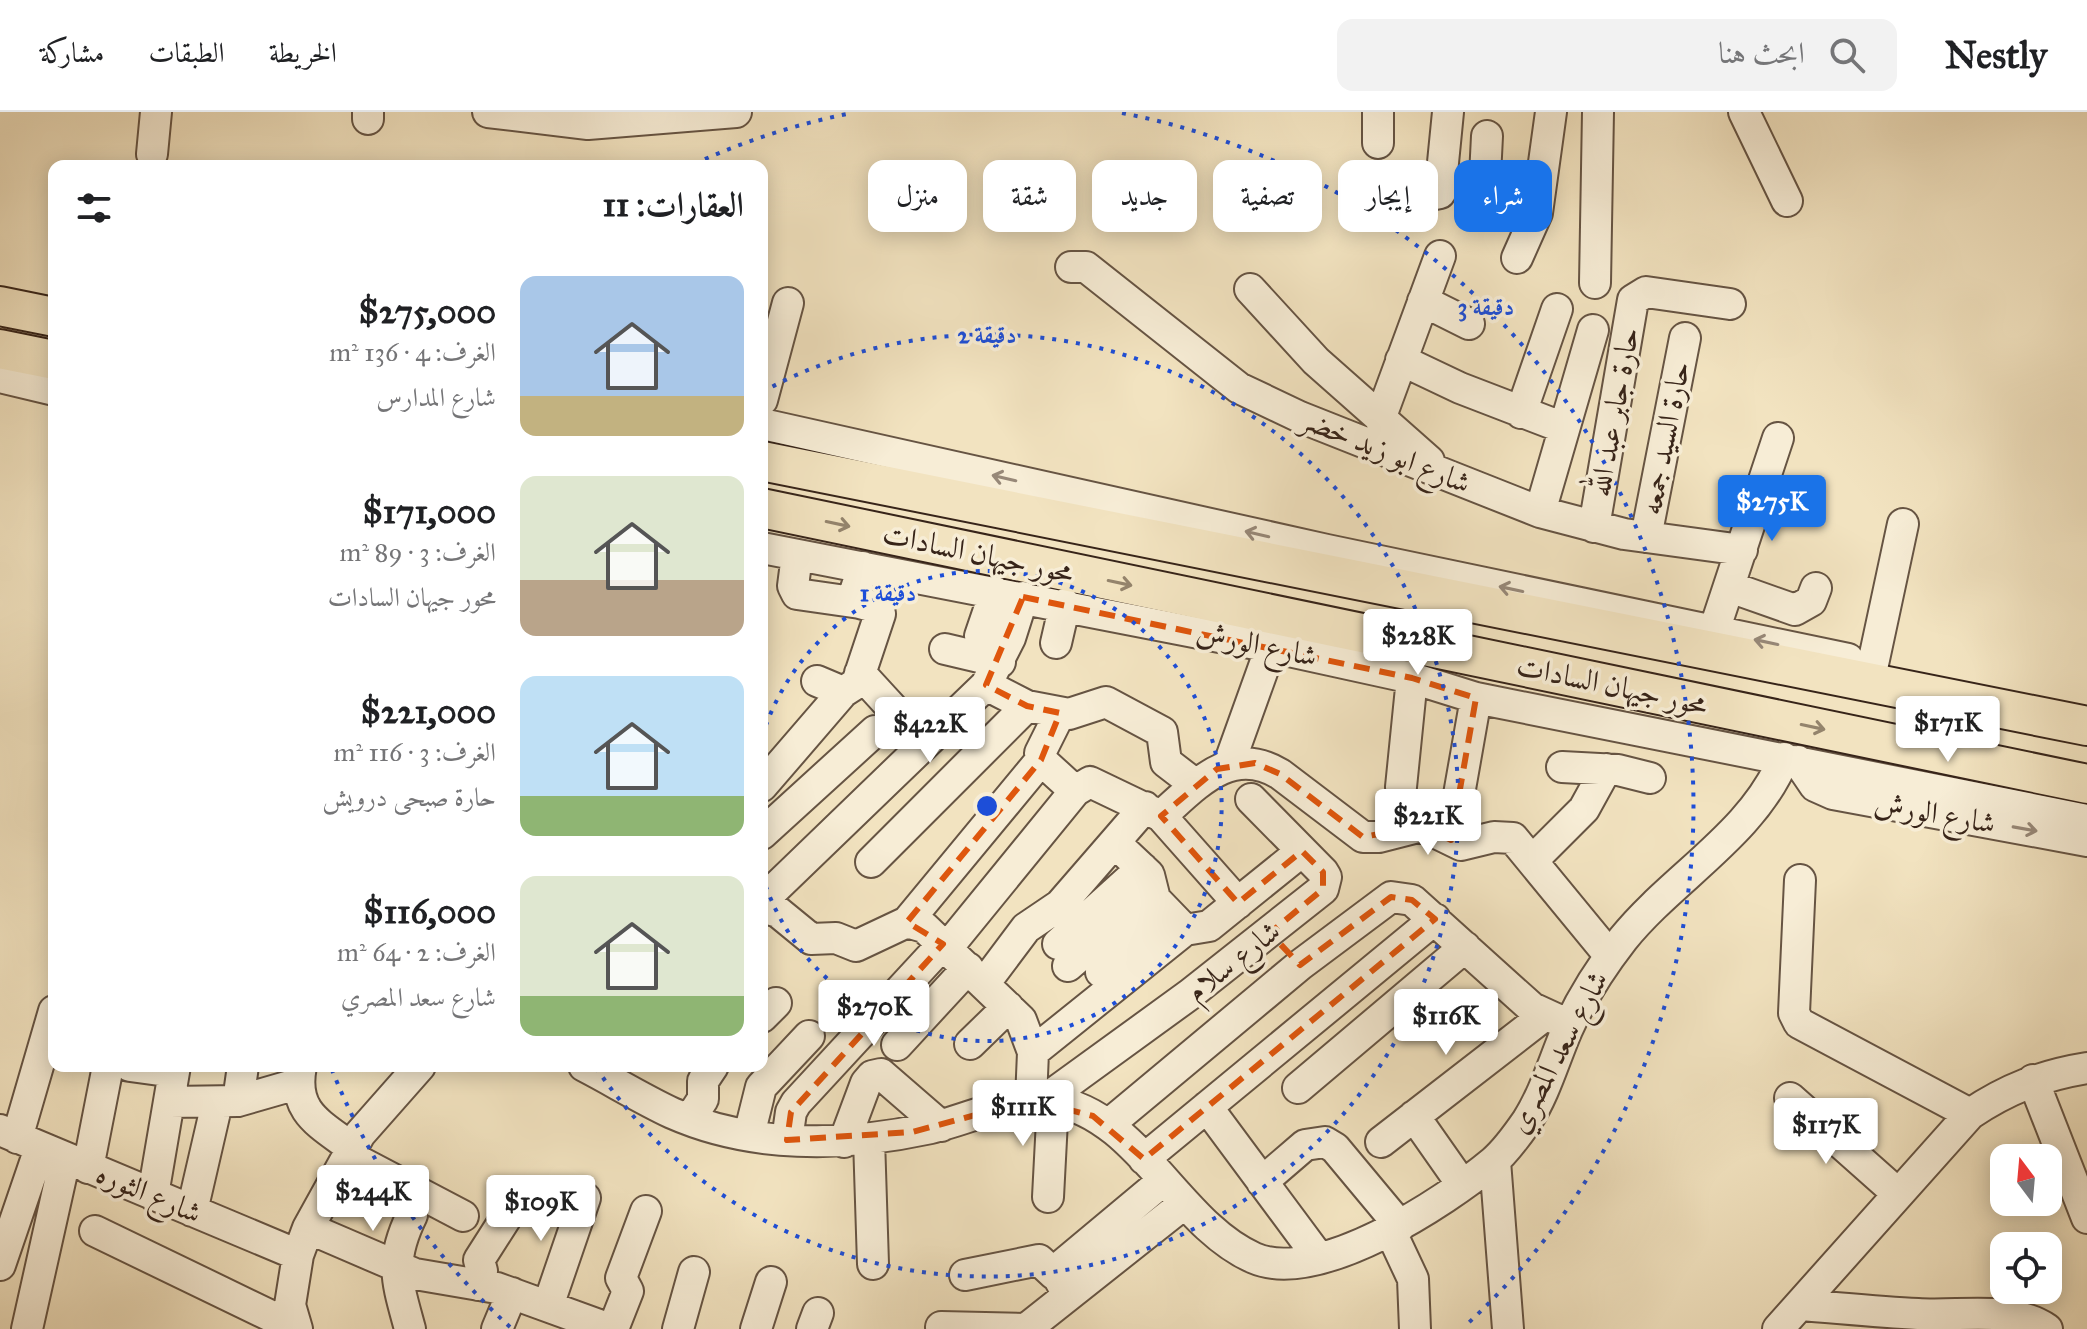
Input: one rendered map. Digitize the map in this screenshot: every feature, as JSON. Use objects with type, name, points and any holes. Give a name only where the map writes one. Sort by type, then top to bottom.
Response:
[{"type":"main road","points":[[0,306],[48,316]]},
{"type":"main road","points":[[0,349],[48,359]]},
{"type":"main road","name":"محور جيهان السادات","points":[[768,462],[2086,726]]},
{"type":"main road","name":"محور جيهان السادات","points":[[768,509],[2087,784]]},
{"type":"street","points":[[152,154],[156,112]]},
{"type":"street","points":[[503,114],[589,118],[736,112]]},
{"type":"street","points":[[1378,112],[1378,143]]},
{"type":"street","points":[[1438,193],[1448,112]]},
{"type":"street","points":[[1544,160],[1551,112]]},
{"type":"street","points":[[1595,283],[1598,112]]},
{"type":"street","points":[[1744,112],[1787,201]]},
{"type":"street","points":[[1486,160],[1487,136]]},
{"type":"street","points":[[1517,258],[1529,232]]},
{"type":"street","points":[[1380,419],[1440,256]]},
{"type":"street","name":"شارع ابو زيد خضر","points":[[1071,267],[1086,267],[1239,388],[1449,477],[1540,512],[1594,527],[1742,550]]},
{"type":"street","points":[[0,289],[48,299]]},
{"type":"street","points":[[1250,289],[1316,361],[1449,477]]},
{"type":"street","name":"حارة جابر عبد الله","points":[[1594,527],[1633,300],[1646,292],[1730,304]]},
{"type":"street","points":[[1423,301],[1469,324]]},
{"type":"street","points":[[768,378],[788,303]]},
{"type":"street","points":[[1521,413],[1557,309]]},
{"type":"street","points":[[1540,512],[1593,330]]},
{"type":"street","name":"حارة السيد جمعه","points":[[1646,537],[1685,338]]},
{"type":"street","points":[[1401,360],[1521,413],[1564,428]]},
{"type":"street","points":[[0,377],[48,389]]},
{"type":"street","points":[[768,425],[1327,550],[2019,697],[2086,726]]},
{"type":"street","points":[[1714,631],[1778,438]]},
{"type":"street","points":[[1873,664],[1903,524]]},
{"type":"street","name":"شارع الورش","points":[[768,549],[1065,604],[1412,678],[1476,698],[2087,820]]},
{"type":"street","points":[[768,779],[856,671],[880,611],[875,606],[797,594],[793,586],[797,555]]},
{"type":"street","points":[[860,603],[854,589],[863,567]]},
{"type":"street","points":[[1730,587],[1795,610],[1811,601],[1816,588]]},
{"type":"street","points":[[980,636],[1009,594]]},
{"type":"street","points":[[768,898],[993,674],[1009,594]]},
{"type":"street","points":[[1056,643],[1065,604]]},
{"type":"street","points":[[1229,764],[1271,647]]},
{"type":"street","points":[[945,649],[993,674],[1027,706],[1077,713],[1106,702],[1156,726],[1165,740],[1166,762],[1196,785]]},
{"type":"street","points":[[768,828],[884,720],[856,671]]},
{"type":"street","points":[[1401,787],[1412,678]]},
{"type":"street","points":[[1451,840],[1476,698]]},
{"type":"street","points":[[871,862],[1027,706]]},
{"type":"street","points":[[1060,713],[1040,753],[1041,760],[1075,791]]},
{"type":"street","name":"شارع الورش","points":[[1791,759],[1815,786],[1833,794],[2087,841]]},
{"type":"street","name":"شارع سعد المصري","points":[[1042,1101],[1074,1107],[1108,1125],[1215,1231],[1255,1259],[1279,1264],[1353,1249],[1395,1228],[1495,1161],[1528,1119],[1557,1020],[1637,923],[1753,809],[1791,759]]},
{"type":"street","points":[[768,907],[811,939],[836,938],[856,946],[907,922],[1041,760]]},
{"type":"street","points":[[787,1140],[791,1112],[826,1071],[960,961],[1052,913],[1115,843],[1153,812],[1229,764],[1242,762],[1268,767],[1363,837],[1379,837],[1422,826],[1467,846],[1494,837],[1513,838],[1534,859],[1610,956]]},
{"type":"street","points":[[1562,767],[1595,771],[1606,769],[1650,778]]},
{"type":"street","points":[[1534,859],[1584,809],[1606,769]]},
{"type":"street","points":[[897,1045],[960,961],[1075,791],[1083,784],[1098,782],[1153,812],[1238,903]]},
{"type":"street","name":"شارع سلام","points":[[1042,1101],[1189,995],[1323,889],[1326,883],[1323,872],[1251,799]]},
{"type":"street","points":[[1115,843],[1162,901],[1209,926],[1302,851]]},
{"type":"street","points":[[1800,880],[1794,1013],[1799,1023],[1970,1114]]},
{"type":"street","points":[[1108,1125],[1223,1033],[1300,965],[1391,897],[1412,900],[1517,996],[1557,1020],[1414,1116],[1381,1142]]},
{"type":"street","points":[[1063,955],[1162,901]]},
{"type":"street","points":[[1066,1002],[1162,901]]},
{"type":"street","points":[[1033,1052],[1162,901]]},
{"type":"street","points":[[941,1327],[1026,1329],[1207,1107],[1435,919]]},
{"type":"street","points":[[907,922],[924,927],[1008,1007],[1030,1035],[1042,1101],[1048,1197]]},
{"type":"street","points":[[1270,933],[1300,965]]},
{"type":"street","points":[[1298,1088],[1465,947]]},
{"type":"street","points":[[1189,995],[1223,1033]]},
{"type":"street","points":[[970,1044],[1008,1007]]},
{"type":"street","points":[[749,1135],[761,1087],[804,1042],[826,1071]]},
{"type":"street","points":[[1778,1329],[1970,1114],[2000,1094],[2033,1080],[2087,1068]]},
{"type":"street","points":[[27,1329],[49,1072]]},
{"type":"street","points":[[0,1265],[42,1148],[103,1072]]},
{"type":"street","points":[[148,1072],[228,1102],[299,1075],[305,1109],[350,1151],[463,1216]]},
{"type":"street","points":[[192,1211],[240,1072]]},
{"type":"street","points":[[95,1231],[278,1320],[303,1242],[350,1151],[394,1092],[414,1072]]},
{"type":"street","points":[[596,1072],[681,1116],[749,1135],[787,1140],[856,1140],[941,1126],[1042,1101]]},
{"type":"street","points":[[638,1072],[681,1116]]},
{"type":"street","points":[[681,1116],[703,1099],[703,1081],[709,1072]]},
{"type":"street","points":[[873,1264],[856,1140],[866,1083],[872,1076],[881,1074],[941,1126]]},
{"type":"street","points":[[153,1195],[173,1080]]},
{"type":"street","points":[[2033,1080],[2087,1218]]},
{"type":"street","points":[[1790,1098],[1897,1193]]},
{"type":"street","points":[[1207,1107],[1319,1258]]},
{"type":"street","points":[[1414,1116],[1461,1183]]},
{"type":"street","points":[[1262,1182],[1305,1145],[1325,1142],[1335,1148],[1395,1228],[1413,1279],[1415,1329]]},
{"type":"street","name":"شارع الثوره","points":[[42,1148],[192,1211],[432,1278],[512,1293],[612,1329]]},
{"type":"street","points":[[1495,1161],[1508,1329]]},
{"type":"street","points":[[548,1306],[585,1198]]},
{"type":"street","points":[[478,1285],[482,1271],[480,1258],[516,1202]]},
{"type":"street","points":[[1061,1285],[1185,1203]]},
{"type":"street","points":[[612,1329],[628,1291],[621,1278],[646,1211]]},
{"type":"street","points":[[410,1329],[396,1266],[399,1241],[412,1215]]},
{"type":"street","points":[[965,1275],[1039,1260],[1061,1285]]},
{"type":"street","points":[[678,1329],[694,1272]]},
{"type":"street","points":[[756,1329],[771,1282]]},
{"type":"street","points":[[497,1329],[512,1293]]},
{"type":"street","points":[[1800,1305],[1918,1322],[2013,1316],[2034,1320],[2047,1329]]},
{"type":"highlighted area","points":[[1023,597],[1412,678],[1476,698],[1451,840],[1422,826],[1363,837],[1280,774],[1255,763],[1217,769],[1161,816],[1238,903],[1302,851],[1323,872],[1323,889],[1270,933],[1300,965],[1391,897],[1412,900],[1435,919],[1144,1159],[1093,1116],[1031,1100],[912,1132],[787,1140],[791,1112],[943,944],[907,922],[1041,760],[1060,713],[1027,706],[986,685]]}]
